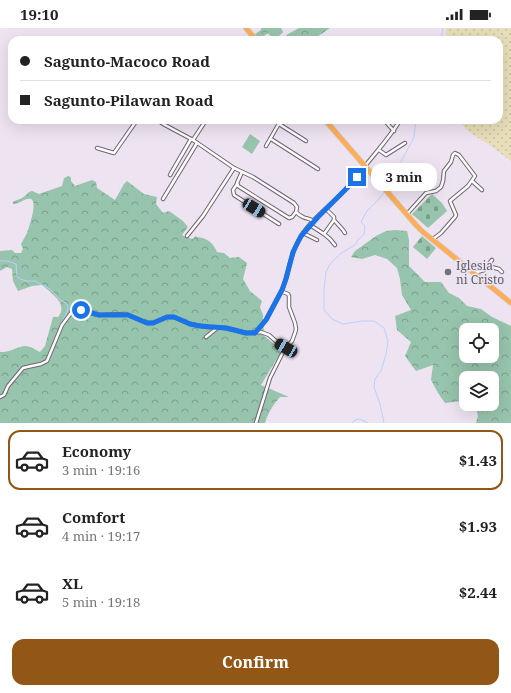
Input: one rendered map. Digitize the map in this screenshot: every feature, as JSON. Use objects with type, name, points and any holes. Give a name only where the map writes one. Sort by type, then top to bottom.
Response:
[{"type":"highway","points":[[246,28],[253,36]]},
{"type":"highway","points":[[328,124],[423,232],[511,303]]},
{"type":"street","points":[[97,148],[114,153],[134,124]]},
{"type":"street","points":[[162,124],[192,140],[234,168],[264,184],[294,203],[297,206],[296,212],[289,218],[238,186],[237,183]]},
{"type":"street","points":[[170,175],[203,124]]},
{"type":"street","points":[[266,146],[279,124],[306,141]]},
{"type":"street","points":[[388,124],[394,131]]},
{"type":"street","points":[[255,333],[266,320],[282,290],[298,240],[310,224],[357,177],[398,124]]},
{"type":"street","points":[[270,139],[318,169]]},
{"type":"street","points":[[163,199],[197,143]]},
{"type":"street","points":[[379,150],[386,155],[405,143]]},
{"type":"street","points":[[407,214],[426,193],[436,191],[441,186],[444,171],[451,162],[452,156],[456,153],[460,155],[474,174],[474,177],[468,186],[450,201],[456,215],[455,218],[433,239]]},
{"type":"street","points":[[187,236],[203,216],[234,168]]},
{"type":"street","points":[[242,172],[233,190],[234,195],[280,224]]},
{"type":"street","points":[[472,181],[482,190]]},
{"type":"street","points":[[326,209],[334,217],[334,220],[344,233]]},
{"type":"street","points":[[296,212],[303,218],[310,219],[313,222]]},
{"type":"street","points":[[324,234],[334,220]]},
{"type":"street","points":[[310,224],[330,239],[335,245]]},
{"type":"street","points":[[303,233],[316,240]]},
{"type":"street","points":[[474,273],[484,270],[492,260]]},
{"type":"street","points":[[486,266],[498,268],[502,272]]},
{"type":"street","points":[[256,423],[269,382],[286,348],[292,341],[296,328],[289,307],[289,296],[282,290]]},
{"type":"street","points":[[0,397],[4,396],[8,386],[23,368],[47,361],[62,325],[71,314],[77,310],[99,315],[126,314],[147,323],[153,323],[167,317],[174,317],[190,324],[207,327],[232,329],[246,333],[262,332],[286,348]]},
{"type":"street","points":[[206,337],[217,328]]},
{"type":"green space","points":[[261,28],[281,28],[283,32],[279,36],[271,36],[268,33],[264,36],[256,36],[255,34],[261,30]]},
{"type":"green space","points":[[299,28],[330,28],[318,36],[286,36]]},
{"type":"green space","points":[[250,134],[260,141],[252,154],[242,147]]},
{"type":"green space","points":[[69,176],[75,186],[92,180],[96,182],[97,188],[115,200],[127,181],[144,194],[157,197],[156,204],[163,213],[169,211],[183,221],[188,227],[182,235],[193,239],[195,236],[204,238],[214,246],[217,252],[224,253],[230,258],[239,257],[247,263],[243,279],[250,291],[262,301],[260,307],[263,315],[264,336],[282,350],[261,385],[289,397],[280,397],[271,409],[265,423],[0,423],[0,352],[6,352],[25,346],[31,347],[40,352],[45,346],[53,317],[58,317],[61,312],[58,299],[42,285],[32,286],[18,291],[13,281],[12,269],[7,267],[0,271],[0,251],[12,250],[15,253],[21,253],[23,249],[21,244],[27,233],[34,205],[31,199],[15,204],[13,204],[13,202],[32,191],[39,194],[62,186],[64,178]]},
{"type":"green space","points":[[432,194],[442,203],[447,211],[428,228],[412,214]]},
{"type":"green space","points":[[386,231],[407,231],[409,240],[409,266],[425,282],[441,282],[449,293],[459,298],[467,306],[481,309],[492,317],[511,326],[511,423],[476,423],[478,416],[477,411],[499,411],[499,371],[459,371],[459,401],[445,403],[431,380],[433,365],[416,371],[405,356],[411,342],[397,330],[395,316],[411,310],[402,295],[397,268],[387,259],[375,255],[362,259],[351,257],[355,251],[376,236]]},
{"type":"green space","points":[[422,236],[436,248],[427,259],[413,247]]},
{"type":"sand","points":[[446,28],[511,28],[511,161],[469,132],[462,124],[503,124],[503,36],[447,36]]},
{"type":"waterway","points":[[442,36],[443,28]]},
{"type":"waterway","points":[[387,189],[414,137],[416,124]]},
{"type":"waterway","points":[[384,423],[380,404],[374,387],[375,379],[381,371],[386,354],[388,341],[384,328],[374,321],[343,324],[332,319],[324,310],[324,289],[326,272],[330,264],[340,254],[355,245],[364,234],[365,226],[361,222],[367,211],[385,191]]},
{"type":"waterway","points":[[0,261],[16,264],[17,276],[20,279],[35,281],[51,290],[60,300],[66,303],[68,306],[67,312],[61,324]]},
{"type":"waterway","points":[[352,423],[359,419],[368,423]]},
{"type":"place","name":"Iglesia ni Cristo","points":[[448,272]]},
{"type":"route","points":[[81,310],[99,315],[124,314],[147,323],[153,323],[167,317],[174,317],[190,324],[200,326],[226,328],[246,333],[255,333],[266,320],[282,290],[293,252],[301,236],[310,224],[357,177]]}]
